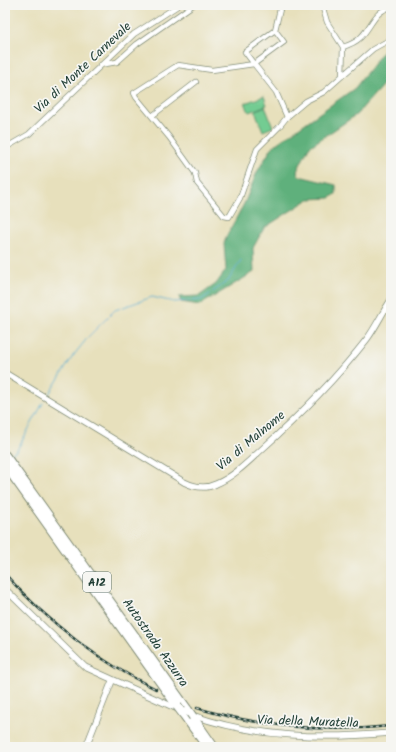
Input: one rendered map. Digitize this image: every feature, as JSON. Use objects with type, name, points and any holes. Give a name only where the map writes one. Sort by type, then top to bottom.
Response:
[{"type":"highway","name":"Autostrada Azzurra","points":[[5,455],[186,712],[207,747]]},
{"type":"highway","name":"Autostrada Azzurra","points":[[5,466],[177,706],[193,718],[214,747]]},
{"type":"street","name":"Via di Monte Carnevale","points":[[5,148],[29,134],[136,32],[178,5]]},
{"type":"street","points":[[100,66],[117,62],[137,44],[193,5]]},
{"type":"street","points":[[281,5],[275,30],[245,52],[276,92],[287,116]]},
{"type":"street","points":[[322,5],[327,21],[343,47],[342,76]]},
{"type":"street","points":[[343,47],[359,39],[372,20],[384,10],[391,7]]},
{"type":"street","points":[[275,30],[284,42],[254,64],[212,70],[186,65],[176,66],[135,92],[135,97],[152,116],[195,173],[197,183],[226,218],[230,216],[238,201],[256,150],[279,127],[287,116],[306,101],[324,92],[373,49],[391,39]]},
{"type":"street","points":[[152,116],[196,82]]},
{"type":"street","name":"Via di Malnome","points":[[5,373],[184,482],[194,486],[204,487],[217,484],[237,471],[294,420],[332,382],[361,346],[391,300]]},
{"type":"street","name":"Via della Muratella","points":[[5,589],[85,668],[186,713],[219,724],[252,731],[314,736],[391,733]]},
{"type":"street","points":[[86,747],[112,681]]},
{"type":"green space","points":[[391,44],[391,76],[356,115],[309,147],[297,171],[299,176],[336,185],[336,194],[330,198],[309,199],[264,228],[253,248],[254,272],[200,305],[181,302],[179,297],[199,296],[216,284],[226,270],[224,244],[226,237],[245,202],[257,172],[273,146],[355,88],[387,46]]},
{"type":"green space","points":[[264,96],[267,105],[249,112],[245,103]]},
{"type":"green space","points":[[265,106],[273,127],[263,131],[255,111]]},
{"type":"waterway","points":[[49,394],[73,356],[89,336],[115,310],[152,297],[174,302],[201,300],[228,281],[241,260]]},
{"type":"waterway","points":[[11,454],[17,450],[43,403]]},
{"type":"railway","points":[[5,574],[21,592],[74,639],[114,666],[156,689]]},
{"type":"railway","points":[[197,708],[245,720],[293,727],[342,729],[391,726]]}]
